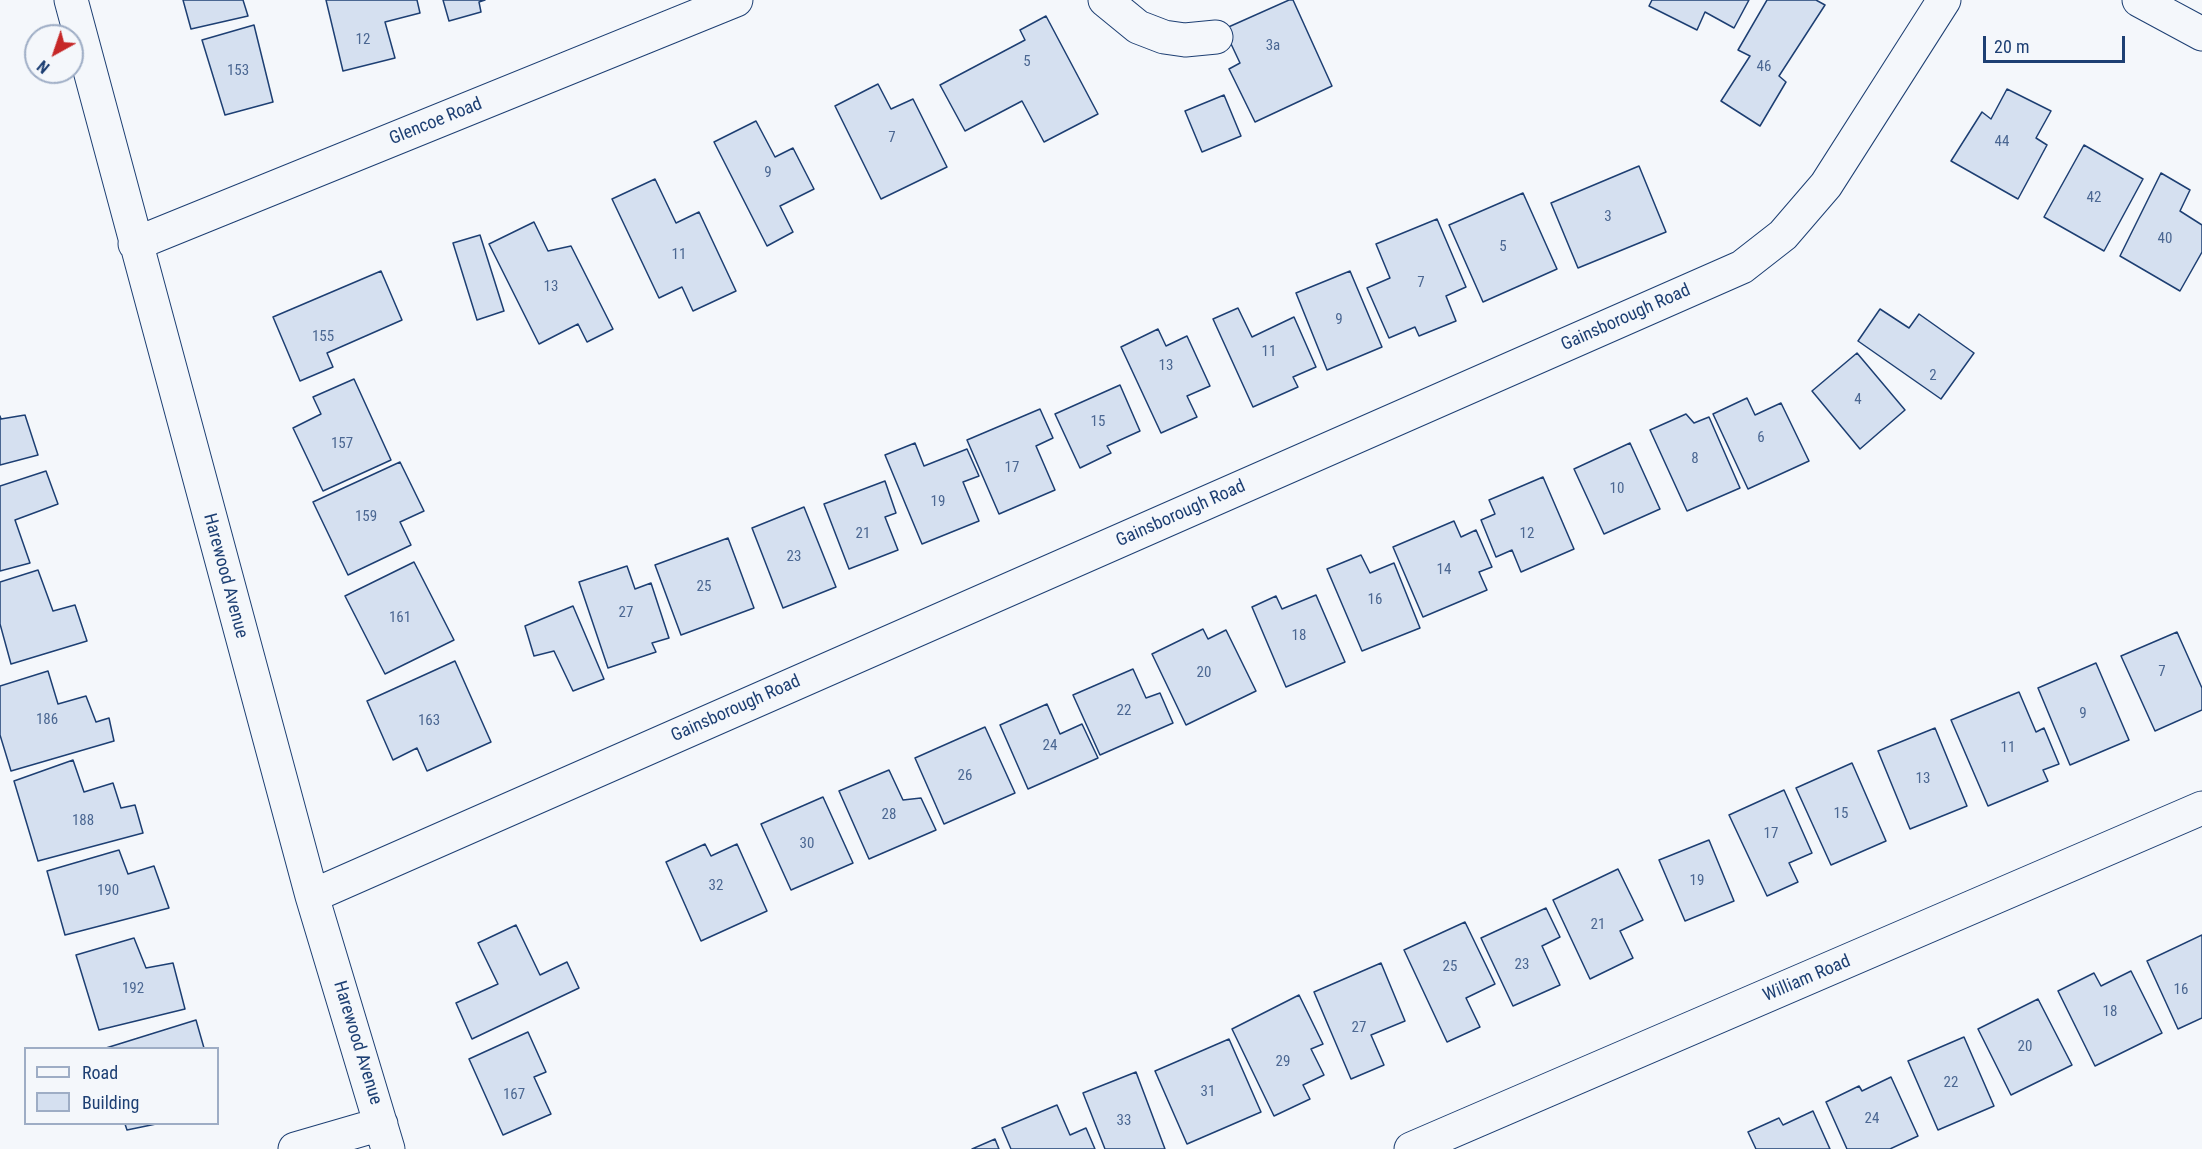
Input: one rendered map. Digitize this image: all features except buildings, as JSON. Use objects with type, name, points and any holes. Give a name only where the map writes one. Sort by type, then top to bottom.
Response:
[{"type":"street","name":"Harewood Avenue","points":[[71,0],[312,896],[384,1137]]},
{"type":"street","name":"Glencoe Road","points":[[135,244],[736,0]]},
{"type":"street","points":[[1105,0],[1138,27],[1164,37],[1185,40],[1216,37]]},
{"type":"street","name":"Gainsborough Road","points":[[312,896],[1742,267],[1783,235],[1826,185],[1944,0]]},
{"type":"street","points":[[2139,0],[2202,34]]},
{"type":"street","name":"William Road","points":[[1411,1149],[2202,808]]},
{"type":"street","points":[[295,1149],[384,1137]]}]
